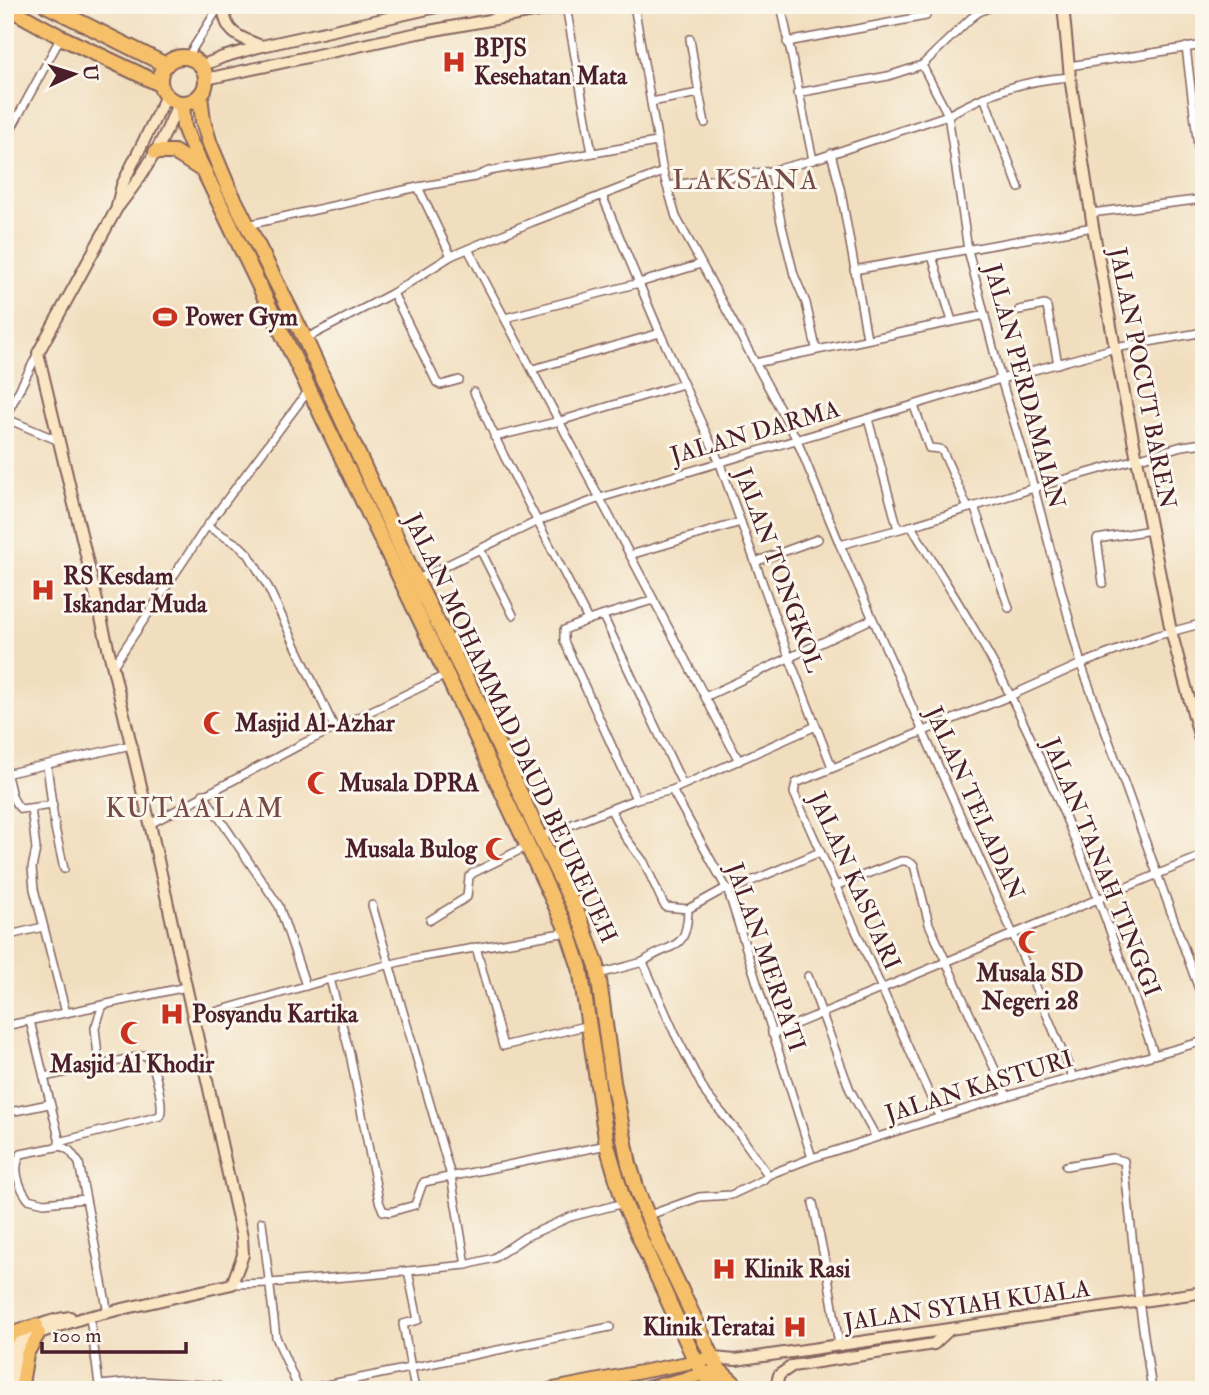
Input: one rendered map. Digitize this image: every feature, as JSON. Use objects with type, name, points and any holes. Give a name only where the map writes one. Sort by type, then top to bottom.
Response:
[{"type":"highway","points":[[46,5],[166,65]]},
{"type":"highway","points":[[5,6],[172,97],[192,102],[200,95],[203,73],[187,58],[176,59],[166,65],[161,74],[172,97]]},
{"type":"highway","name":"JALAN MOHAMMAD DAUD BEUREUEH","points":[[200,95],[203,121],[210,144],[247,226],[305,339],[416,580],[482,710],[580,968],[607,1145],[624,1203],[700,1368],[722,1390]]},
{"type":"highway","name":"JALAN MOHAMMAD DAUD BEUREUEH","points":[[172,97],[205,172],[446,675],[534,842],[580,919],[598,975],[618,1117],[629,1164],[647,1216],[716,1364],[741,1390]]},
{"type":"highway","points":[[156,152],[174,152],[205,172]]},
{"type":"main road","points":[[222,5],[223,16],[231,30],[262,46]]},
{"type":"main road","points":[[203,73],[223,57],[262,46],[396,10],[446,5]]},
{"type":"main road","points":[[203,73],[572,5]]},
{"type":"main road","name":"JALAN POCUT BAREN","points":[[1063,5],[1093,227],[1136,460],[1171,631],[1204,754]]},
{"type":"main road","points":[[8,1336],[232,1284],[243,1255],[242,1237],[150,824],[38,353],[117,208],[156,152],[172,97]]},
{"type":"main road","points":[[117,208],[122,185],[172,97]]},
{"type":"main road","name":"JALAN SYIAH KUALA","points":[[716,1364],[1204,1292]]},
{"type":"main road","points":[[5,1383],[12,1348],[26,1331],[38,1329]]},
{"type":"main road","points":[[12,1390],[18,1352],[22,1344],[38,1329]]},
{"type":"main road","points":[[21,1390],[27,1354],[38,1329]]},
{"type":"main road","points":[[775,1390],[779,1375],[792,1366],[934,1344],[950,1329]]},
{"type":"main road","points":[[639,1390],[716,1364]]},
{"type":"main road","points":[[548,1390],[700,1368]]},
{"type":"street","points":[[187,58],[222,5]]},
{"type":"street","points":[[494,5],[498,20]]},
{"type":"street","name":"JALAN TELADAN","points":[[634,5],[657,142],[676,217],[796,438],[872,619],[1013,934],[1073,1077]]},
{"type":"street","points":[[781,5],[797,93],[813,160]]},
{"type":"street","points":[[797,93],[888,76],[922,65],[971,18],[996,5]]},
{"type":"street","points":[[566,6],[592,153]]},
{"type":"street","points":[[787,42],[926,16]]},
{"type":"street","points":[[5,139],[61,37]]},
{"type":"street","points":[[690,39],[705,123]]},
{"type":"street","points":[[667,186],[771,171],[813,160],[948,115],[1015,85],[1070,71],[1204,45]]},
{"type":"street","points":[[1091,213],[1204,197],[1186,47]]},
{"type":"street","name":"JALAN PERDAMAIAN","points":[[922,65],[948,115],[968,250],[1001,379],[1034,488],[1081,664],[1204,1003]]},
{"type":"street","points":[[651,102],[699,93]]},
{"type":"street","points":[[984,97],[1019,188]]},
{"type":"street","points":[[247,226],[418,187],[475,177],[489,171],[657,142]]},
{"type":"street","points":[[831,153],[842,192],[867,338]]},
{"type":"street","points":[[771,171],[794,275],[806,303],[816,348]]},
{"type":"street","points":[[305,339],[393,293],[452,256],[663,172]]},
{"type":"street","points":[[418,187],[452,256]]},
{"type":"street","name":"JALAN TONGKOL","points":[[602,195],[660,333],[719,461],[832,768]]},
{"type":"street","points":[[854,270],[1093,227]]},
{"type":"street","points":[[468,249],[739,761]]},
{"type":"street","points":[[932,256],[952,321]]},
{"type":"street","points":[[505,318],[701,264]]},
{"type":"street","points":[[393,293],[437,383],[440,386],[459,380]]},
{"type":"street","points":[[1019,310],[1041,305],[1047,307],[1058,364]]},
{"type":"street","points":[[755,363],[816,348],[985,315]]},
{"type":"street","name":"JALAN DARMA","points":[[416,580],[538,521],[600,498],[1001,379],[1115,348],[1204,332]]},
{"type":"street","points":[[533,369],[660,333]]},
{"type":"street","points":[[38,353],[5,418],[58,440]]},
{"type":"street","points":[[495,438],[683,384]]},
{"type":"street","points":[[113,666],[207,526],[310,389]]},
{"type":"street","points":[[474,391],[587,620]]},
{"type":"street","points":[[914,406],[929,448],[943,452],[971,507],[1009,608]]},
{"type":"street","points":[[868,419],[898,529]]},
{"type":"street","points":[[840,545],[1182,446],[1204,443]]},
{"type":"street","points":[[630,555],[741,522]]},
{"type":"street","points":[[207,526],[240,546],[249,555],[268,587],[335,729]]},
{"type":"street","name":"JALAN TANAH TINGGI","points":[[911,526],[1010,696],[1099,897],[1154,1054]]},
{"type":"street","points":[[1103,583],[1097,539],[1151,530]]},
{"type":"street","points":[[755,562],[818,539]]},
{"type":"street","points":[[481,550],[513,615]]},
{"type":"street","points":[[636,799],[562,637],[564,630],[587,620],[653,600]]},
{"type":"street","points":[[603,616],[683,785]]},
{"type":"street","points":[[705,697],[872,619]]},
{"type":"street","name":"JALAN KASUARI","points":[[940,1118],[794,793],[795,786],[799,781],[1010,696],[1081,664],[1171,631],[1204,623]]},
{"type":"street","points":[[150,824],[203,794],[446,675]]},
{"type":"street","points":[[430,920],[467,897],[469,877],[473,873],[534,842],[636,799],[672,790],[816,726]]},
{"type":"street","points":[[53,805],[21,808],[16,805],[6,774],[131,745]]},
{"type":"street","points":[[47,765],[64,869]]},
{"type":"street","name":"JALAN MERPATI","points":[[672,790],[727,889],[812,1158]]},
{"type":"street","points":[[203,794],[279,906],[306,986]]},
{"type":"street","points":[[31,808],[36,849],[32,868],[33,881],[66,1013]]},
{"type":"street","points":[[611,810],[625,837],[643,862],[666,907],[688,909],[727,889],[820,852]]},
{"type":"street","points":[[772,1034],[1204,855]]},
{"type":"street","points":[[835,886],[901,861],[914,865],[929,924],[1007,1096]]},
{"type":"street","points":[[372,905],[451,1177],[466,1265]]},
{"type":"street","points":[[598,975],[643,962],[680,943],[685,932],[688,909]]},
{"type":"street","points":[[5,936],[43,927]]},
{"type":"street","points":[[194,1018],[388,964],[568,932]]},
{"type":"street","points":[[476,947],[503,1046],[589,1025]]},
{"type":"street","points":[[643,962],[675,1034],[706,1094],[768,1175]]},
{"type":"street","points":[[808,976],[850,1090],[876,1137]]},
{"type":"street","points":[[330,979],[350,1054],[381,1208],[386,1212],[415,1205],[422,1185],[607,1145]]},
{"type":"street","points":[[5,1026],[186,987]]},
{"type":"street","points":[[99,1065],[95,1028],[103,1005]]},
{"type":"street","points":[[30,1021],[60,1144],[70,1151],[79,1163],[108,1313]]},
{"type":"street","name":"JALAN KASTURI","points":[[647,1216],[699,1197],[731,1195],[768,1175],[876,1137],[1007,1096],[1204,1041]]},
{"type":"street","points":[[44,1077],[149,1055],[154,1069],[161,1115],[21,1154],[17,1163],[21,1189],[28,1199],[38,1203],[85,1199]]},
{"type":"street","points":[[6,1111],[49,1104]]},
{"type":"street","points":[[1066,1167],[1112,1158],[1125,1161],[1139,1301],[1152,1390]]},
{"type":"street","points":[[232,1284],[466,1265],[494,1258],[525,1237],[570,1217],[624,1203]]},
{"type":"street","points":[[813,1203],[839,1345]]},
{"type":"street","points":[[262,1222],[276,1337],[300,1390],[610,1327]]},
{"type":"street","points":[[408,1271],[418,1320],[403,1324],[415,1390]]},
{"type":"street","points":[[87,1317],[99,1385],[126,1386],[144,1381],[218,1386]]},
{"type":"place","name":"BPJS Kesehatan Mata","points":[[454,62]]},
{"type":"place","name":"Power Gym","points":[[165,317]]},
{"type":"place","name":"RS Kesdam Iskandar Muda","points":[[43,590]]},
{"type":"place","name":"Masjid Al-Azhar","points":[[215,723]]},
{"type":"place","name":"Musala DPRA","points":[[319,783]]},
{"type":"place","name":"Musala Bulog","points":[[497,849]]},
{"type":"place","name":"Musala SD Negeri 28","points":[[1030,942]]},
{"type":"place","name":"Posyandu Kartika","points":[[172,1014]]},
{"type":"place","name":"Masjid Al Khodir","points":[[132,1033]]},
{"type":"place","name":"Klinik Rasi","points":[[724,1269]]},
{"type":"place","name":"Klinik Teratai","points":[[795,1327]]},
{"type":"district","name":"LAKSANA","points":[[746,179]]},
{"type":"district","name":"KUTAALAM","points":[[195,807]]}]
